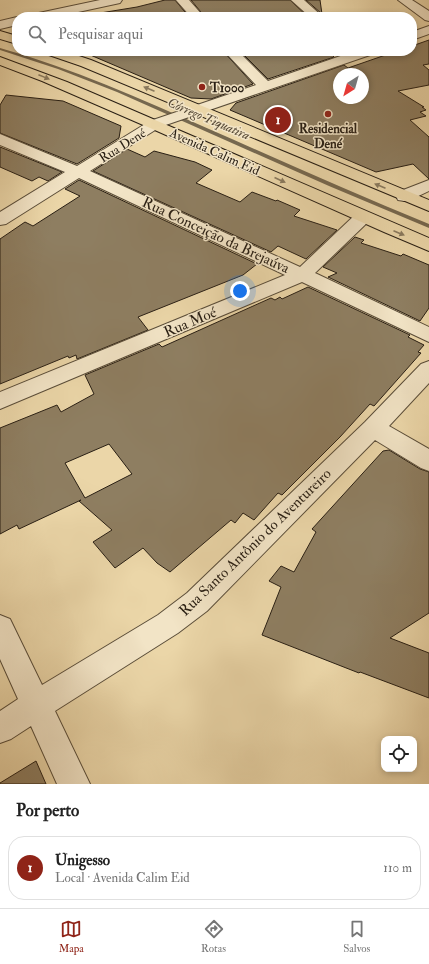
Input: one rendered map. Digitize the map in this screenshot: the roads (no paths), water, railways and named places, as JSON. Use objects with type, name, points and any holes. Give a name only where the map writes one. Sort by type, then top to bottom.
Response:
[{"type":"main road","points":[[0,35],[12,39]]},
{"type":"main road","name":"Avenida Calim Eid","points":[[66,56],[86,63],[192,112],[429,206]]},
{"type":"main road","name":"Avenida Calim Eid","points":[[0,61],[161,122],[362,217],[429,245]]},
{"type":"street","points":[[61,12],[116,0]]},
{"type":"street","points":[[182,0],[193,12]]},
{"type":"street","points":[[297,0],[311,12]]},
{"type":"street","points":[[404,0],[429,17]]},
{"type":"street","points":[[0,25],[12,23]]},
{"type":"street","points":[[417,34],[429,30]]},
{"type":"street","points":[[236,56],[264,86]]},
{"type":"street","name":"Rua Dené","points":[[0,220],[161,122],[350,56]]},
{"type":"street","name":"Rua Conceição da Brejaúva","points":[[0,139],[78,172],[302,275],[429,336]]},
{"type":"street","points":[[404,196],[429,185]]},
{"type":"street","name":"Rua Moé","points":[[0,401],[302,275],[362,217]]},
{"type":"street","name":"Rua Santo Antônio do Aventureiro","points":[[0,728],[168,624],[197,602],[374,428],[429,369]]},
{"type":"street","points":[[374,428],[429,461]]},
{"type":"street","points":[[0,628],[74,784]]},
{"type":"waterway","name":"Córrego Tiquatira","points":[[0,49],[12,53]]},
{"type":"waterway","name":"Córrego Tiquatira","points":[[23,56],[60,68],[118,91],[306,174],[429,226]]},
{"type":"place","name":"T1000","points":[[202,87]]},
{"type":"place","name":"Residencial Dené","points":[[328,114]]},
{"type":"place","name":"Unigesso","points":[[278,120]]}]
